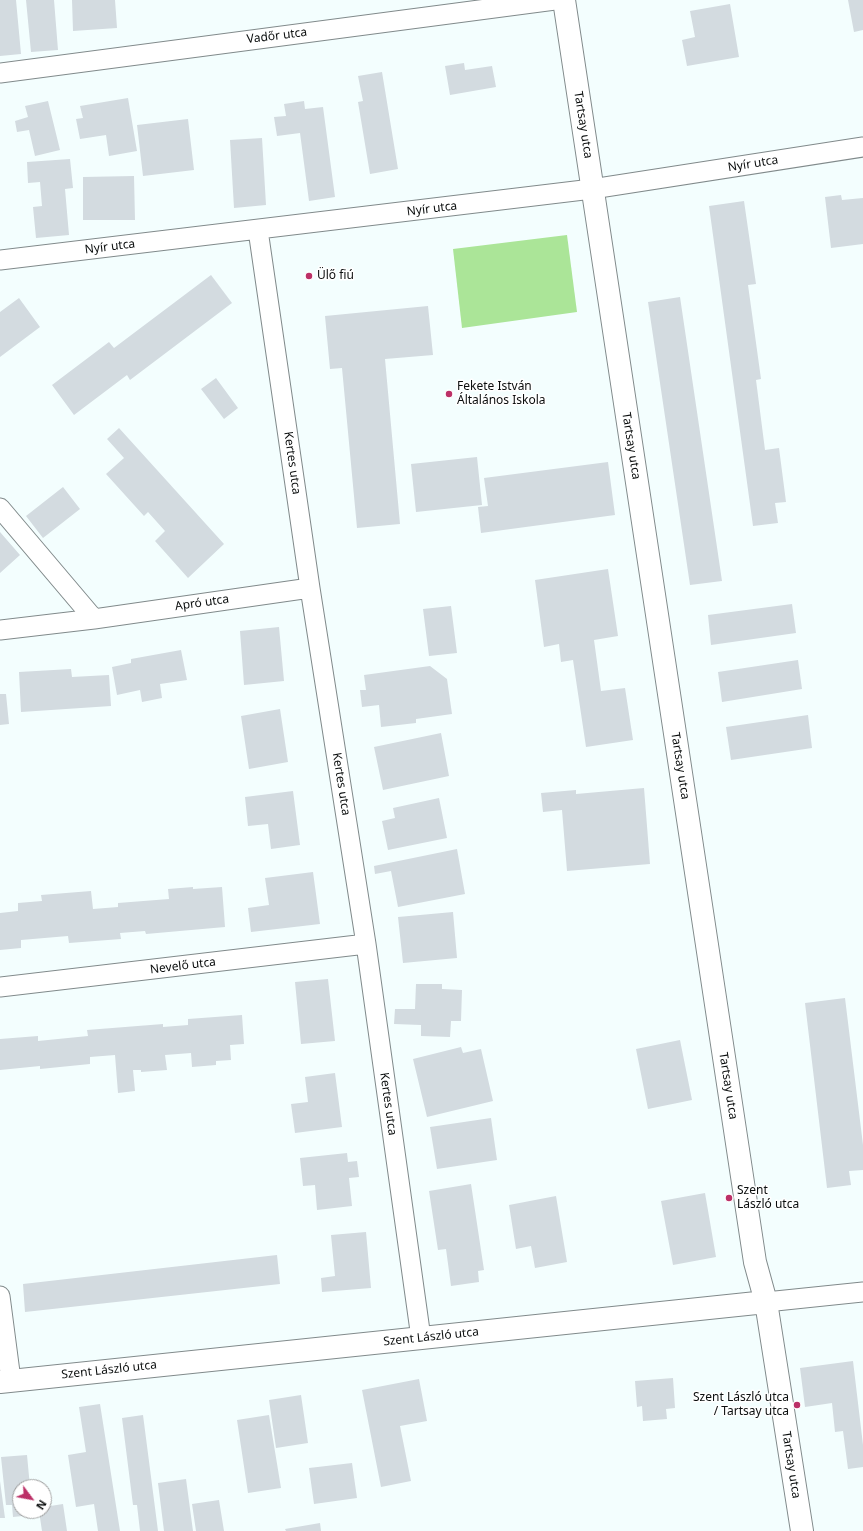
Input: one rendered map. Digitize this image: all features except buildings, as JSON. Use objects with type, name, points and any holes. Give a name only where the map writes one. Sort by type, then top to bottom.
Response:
[{"type":"street","name":"Vadőr utca","points":[[0,73],[555,0]]},
{"type":"street","name":"Tartsay utca","points":[[564,0],[755,1262],[766,1302],[802,1531]]},
{"type":"street","name":"Nyír utca","points":[[0,260],[592,189],[863,147]]},
{"type":"street","name":"Kertes utca","points":[[258,230],[310,588],[366,944],[421,1338]]},
{"type":"street","points":[[0,508],[94,619]]},
{"type":"street","name":"Apró utca","points":[[0,630],[94,619],[310,588]]},
{"type":"street","name":"Nevelő utca","points":[[0,987],[366,944]]},
{"type":"street","name":"Szent László utca","points":[[6,1381],[863,1292]]},
{"type":"street","points":[[0,1296],[6,1381]]},
{"type":"green space","points":[[567,235],[577,312],[462,328],[453,249]]},
{"type":"place","name":"Ülő fiú","points":[[309,276]]},
{"type":"place","name":"Fekete István Általános Iskola","points":[[449,394]]},
{"type":"place","name":"Szent László utca","points":[[729,1198]]},
{"type":"place","name":"Szent László utca / Tartsay utca","points":[[797,1405]]}]
